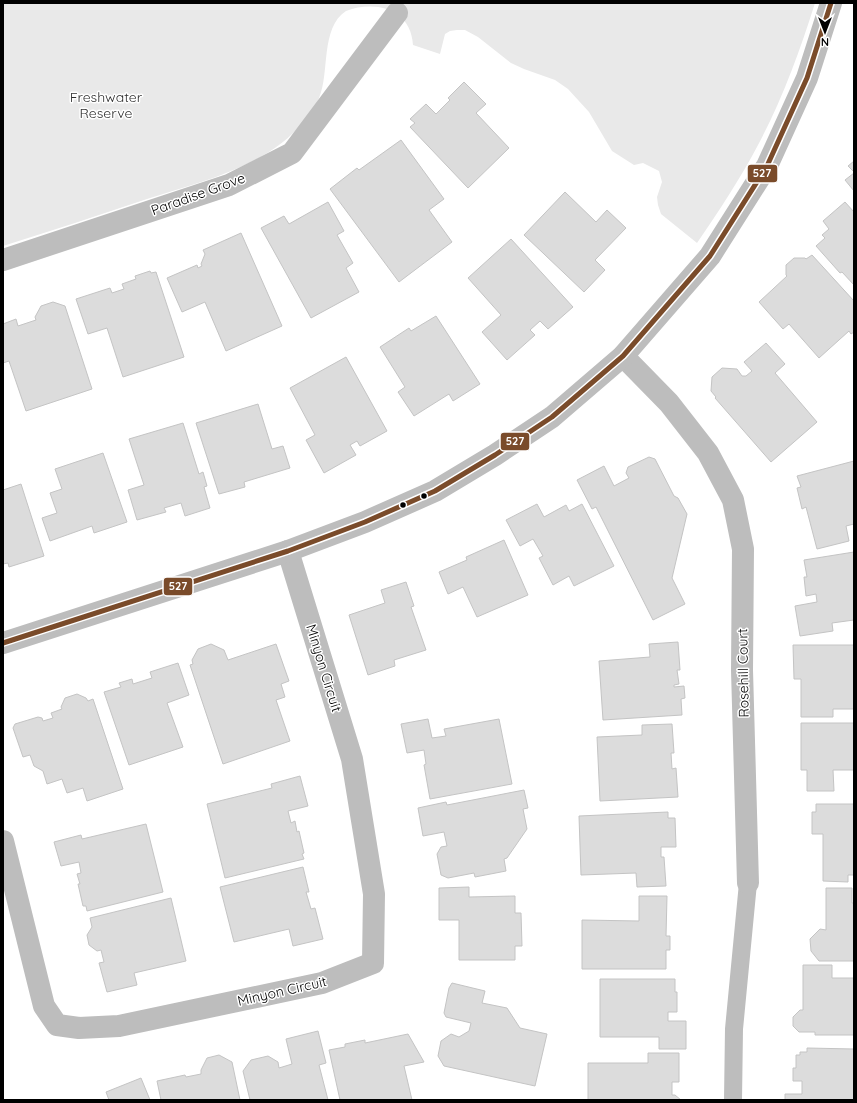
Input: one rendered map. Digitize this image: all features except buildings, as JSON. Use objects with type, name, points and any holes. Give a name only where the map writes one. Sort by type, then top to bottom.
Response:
[{"type":"street","points":[[3,643],[288,551],[364,522],[442,487],[495,456],[552,416],[623,356],[710,256],[767,166],[807,78],[831,3]]},
{"type":"street","name":"Paradise Grove","points":[[3,260],[229,186],[292,153],[397,13]]},
{"type":"street","name":"Rosehill Court","points":[[623,356],[669,402],[708,453],[733,500],[743,549],[742,670],[748,883]]},
{"type":"street","name":"Minyon Circuit","points":[[3,840],[44,1006],[58,1025],[79,1028],[119,1026],[322,984],[373,963],[374,894],[352,759],[288,551]]},
{"type":"lane","name":"Rosehill Court","points":[[733,1100],[734,1029],[748,883]]},
{"type":"green space","name":"Freshwater Reserve","points":[[3,3],[815,3],[790,75],[767,128],[737,183],[697,243],[661,214],[657,197],[662,182],[659,171],[643,163],[634,165],[612,151],[589,112],[568,89],[555,80],[511,63],[478,37],[465,30],[450,31],[445,34],[440,54],[413,45],[411,33],[406,23],[399,16],[390,10],[380,7],[369,7],[346,11],[338,19],[332,28],[329,39],[322,88],[318,101],[304,121],[289,137],[272,150],[232,171],[210,179],[3,246]]},
{"type":"transit line","name":"527","points":[[3,643],[288,551],[365,522],[435,491],[495,455],[552,417],[623,356],[710,256],[767,166],[807,78],[831,3]]}]
